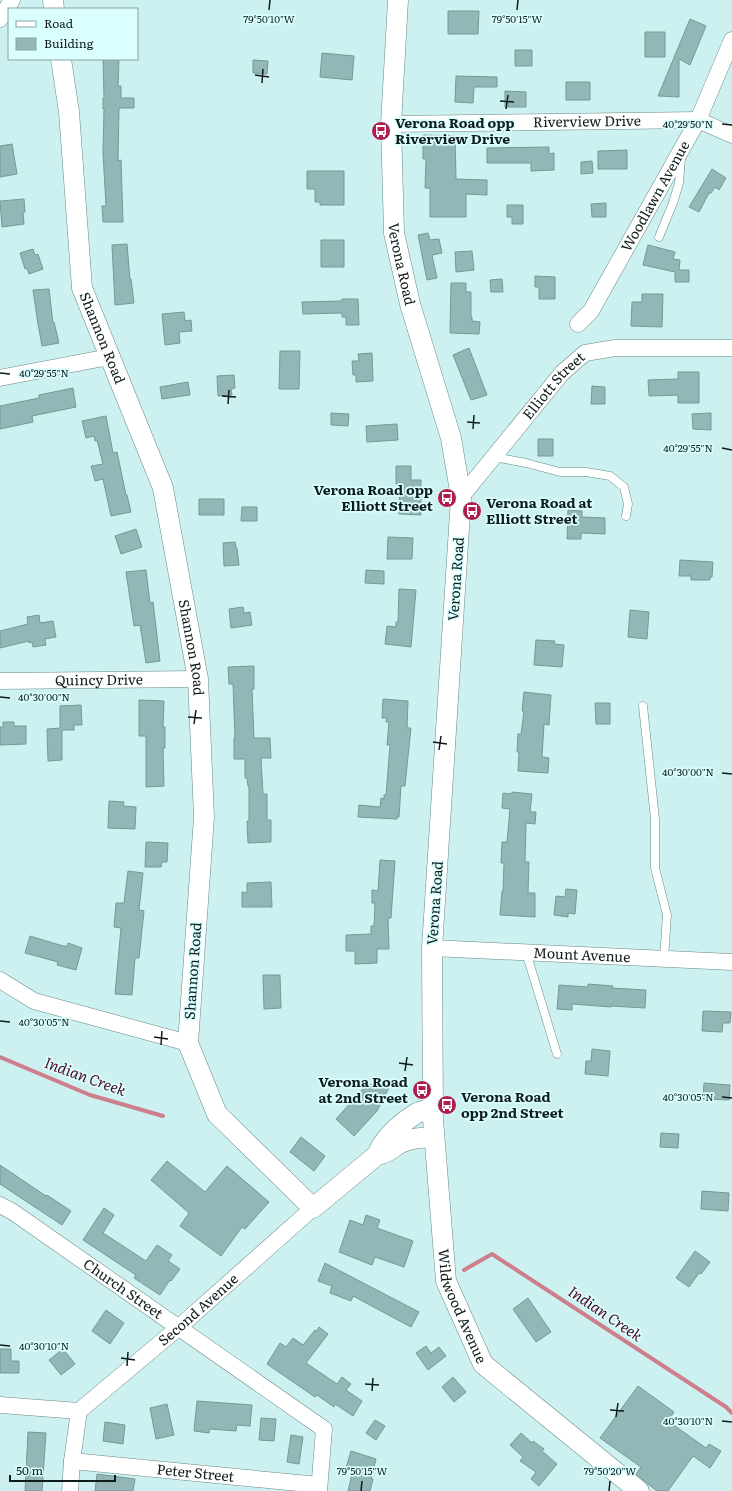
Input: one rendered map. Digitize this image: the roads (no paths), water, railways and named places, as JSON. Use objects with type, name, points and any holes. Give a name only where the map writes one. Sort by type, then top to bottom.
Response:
[{"type":"street","points":[[0,19],[12,0]]},
{"type":"street","name":"Verona Road","points":[[398,0],[391,124],[394,234],[410,304],[451,438],[461,497],[432,948],[433,1122]]},
{"type":"street","name":"Woodlawn Avenue","points":[[578,324],[592,311],[698,120],[732,40]]},
{"type":"street","name":"Shannon Road","points":[[61,60],[69,112],[82,288],[163,488],[198,679],[204,817],[188,1043],[217,1114],[313,1208]]},
{"type":"street","name":"Riverview Drive","points":[[391,124],[698,120],[732,134]]},
{"type":"street","name":"Elliott Street","points":[[461,497],[562,373],[585,353],[615,348],[732,348]]},
{"type":"street","points":[[0,378],[109,357]]},
{"type":"street","name":"Quincy Drive","points":[[0,681],[198,679]]},
{"type":"street","name":"Mount Avenue","points":[[432,948],[732,962]]},
{"type":"street","points":[[0,980],[34,1001],[188,1043]]},
{"type":"street","name":"Second Avenue","points":[[80,1411],[178,1328],[313,1208],[377,1155],[387,1152],[402,1142],[418,1137],[433,1122],[418,1112],[396,1130],[381,1146],[377,1155]]},
{"type":"street","name":"Wildwood Avenue","points":[[433,1122],[446,1281],[483,1364],[639,1491]]},
{"type":"street","name":"Church Street","points":[[0,1205],[13,1212],[324,1429],[319,1488]]},
{"type":"street","points":[[0,1404],[80,1411],[72,1461],[70,1491]]},
{"type":"street","name":"Peter Street","points":[[72,1461],[319,1488]]},
{"type":"lane","points":[[659,237],[673,203],[679,183],[681,149]]},
{"type":"lane","points":[[494,457],[526,463],[560,472],[586,472],[610,476],[624,487],[628,504],[626,516]]},
{"type":"lane","points":[[643,706],[655,819],[656,868],[667,915],[664,959]]},
{"type":"lane","points":[[526,952],[557,1054]]},
{"type":"waterway","name":"Indian Creek","points":[[0,1057],[90,1095],[163,1116]]},
{"type":"waterway","name":"Indian Creek","points":[[464,1270],[492,1254],[726,1407],[732,1413]]},
{"type":"place","name":"Verona Road opp Riverview Drive","points":[[381,131]]},
{"type":"place","name":"Verona Road opp Elliott Street","points":[[447,498]]},
{"type":"place","name":"Verona Road at Elliott Street","points":[[472,511]]},
{"type":"place","name":"Verona Road at 2nd Street","points":[[422,1090]]},
{"type":"place","name":"Verona Road opp 2nd Street","points":[[447,1105]]}]
